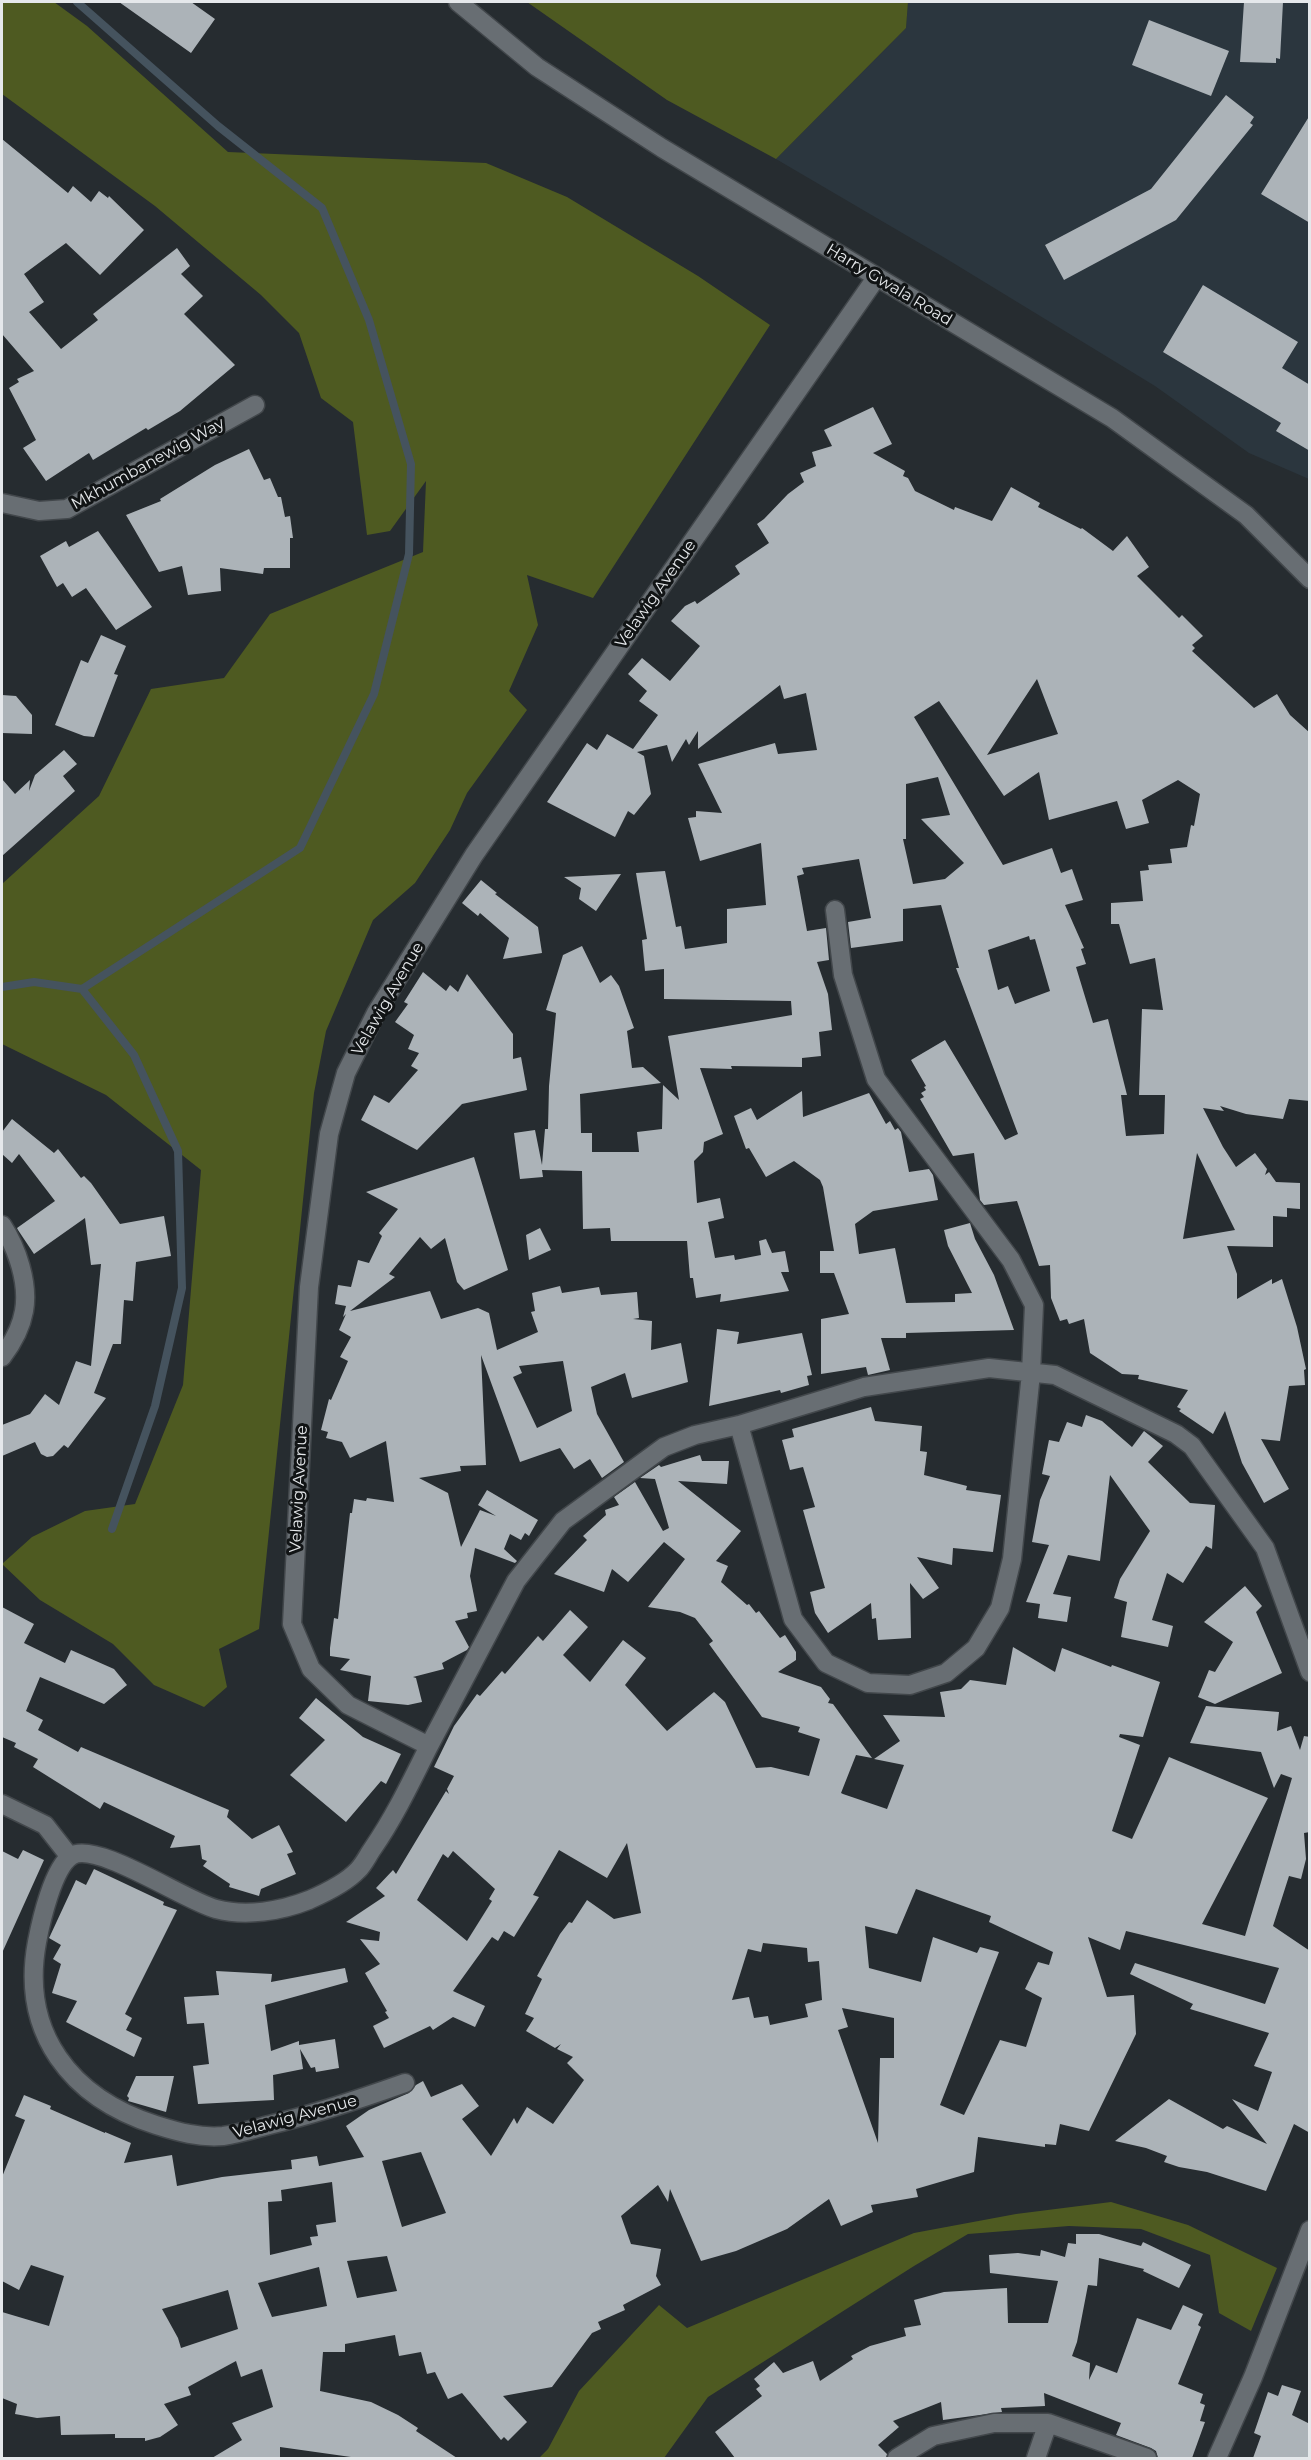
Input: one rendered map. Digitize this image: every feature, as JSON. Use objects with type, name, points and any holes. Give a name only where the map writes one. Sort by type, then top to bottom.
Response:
[{"type":"street","name":"Harry Gwala Road","points":[[458,2],[537,67],[662,148],[1112,418],[1246,515],[1310,579]]},
{"type":"street","name":"Velawig Avenue","points":[[429,1746],[348,1705],[311,1669],[292,1624],[309,1287],[330,1134],[346,1073],[376,1013],[474,855],[876,278]]},
{"type":"street","name":"Mkhumbanewig Way","points":[[2,503],[39,511],[67,509],[255,405]]},
{"type":"street","points":[[739,1425],[793,1618],[826,1663],[868,1683],[910,1685],[946,1673],[976,1648],[1000,1608],[1012,1559],[1031,1373],[1034,1305],[1011,1260],[876,1079],[843,975],[835,910]]},
{"type":"street","points":[[2,1225],[19,1261],[24,1286],[24,1311],[13,1342],[2,1357]]},
{"type":"street","points":[[2,1804],[45,1825],[70,1857],[78,1852],[109,1857],[187,1898],[217,1910],[245,1913],[289,1908],[325,1893],[358,1871],[394,1818],[429,1746],[516,1581],[563,1521],[664,1447],[695,1435],[739,1425],[864,1387],[989,1368],[1054,1375],[1176,1434],[1192,1446],[1265,1548],[1310,1672]]},
{"type":"street","name":"Velawig Avenue","points":[[70,1857],[62,1865],[41,1919],[33,1963],[34,1996],[42,2030],[59,2059],[82,2085],[107,2105],[136,2119],[175,2131],[200,2136],[224,2136],[323,2112],[405,2083]]},
{"type":"street","points":[[1217,2458],[1252,2377],[1310,2230]]},
{"type":"street","points":[[897,2458],[933,2436],[994,2423],[1048,2423],[1147,2458]]},
{"type":"street","points":[[1036,2458],[1048,2423]]},
{"type":"shaded area","points":[[908,2],[1309,2],[1309,479],[1249,453],[1155,386],[945,258],[776,159],[906,28]]},
{"type":"green space","points":[[2,2],[54,2],[87,26],[228,152],[486,163],[567,197],[698,276],[770,325],[593,598],[527,575],[538,625],[509,691],[527,710],[467,793],[450,830],[415,883],[373,920],[326,1031],[314,1093],[259,1629],[219,1649],[227,1687],[204,1707],[154,1685],[113,1644],[40,1600],[2,1564],[32,1537],[85,1511],[135,1504],[183,1385],[201,1170],[106,1095],[2,1044],[2,884],[99,796],[151,689],[224,678],[270,614],[423,552],[426,481],[390,531],[367,535],[353,422],[321,398],[299,333],[261,295],[155,206],[2,94]]},
{"type":"green space","points":[[527,2],[908,2],[906,28],[776,159],[667,100]]},
{"type":"green space","points":[[1111,2202],[1188,2225],[1277,2268],[1251,2331],[1219,2313],[1210,2255],[1141,2229],[1069,2226],[968,2234],[708,2397],[664,2458],[539,2458],[548,2449],[579,2391],[659,2305],[687,2328],[914,2233],[1016,2214]]},
{"type":"building","points":[[119,2],[191,2],[215,19],[191,53]]},
{"type":"building","points":[[1244,2],[1283,2],[1280,59],[1276,58],[1276,63],[1240,62]]},
{"type":"building","points":[[1149,20],[1229,51],[1211,96],[1132,65]]},
{"type":"building","points":[[1226,95],[1254,117],[1250,123],[1253,125],[1176,220],[1064,280],[1045,245],[1151,189]]},
{"type":"building","points":[[1310,115],[1310,223],[1261,194]]},
{"type":"building","points":[[2,139],[68,193],[73,186],[91,202],[99,191],[108,198],[109,196],[144,230],[100,275],[66,243],[24,274],[44,302],[29,312],[61,349],[98,320],[93,314],[177,248],[190,266],[181,274],[203,296],[184,314],[235,365],[180,411],[148,430],[146,428],[93,460],[89,453],[46,481],[23,448],[36,440],[9,388],[19,382],[17,379],[34,371],[2,334]]},
{"type":"building","points":[[1203,285],[1298,342],[1282,368],[1310,385],[1310,451],[1276,431],[1281,423],[1163,352]]},
{"type":"building","points":[[873,407],[892,444],[873,453],[905,471],[903,476],[908,478],[915,491],[954,510],[955,507],[992,521],[1011,487],[1040,503],[1038,507],[1082,528],[1113,551],[1127,536],[1149,567],[1137,576],[1179,618],[1182,615],[1203,636],[1192,645],[1195,648],[1192,651],[1254,708],[1277,694],[1290,715],[1310,733],[1310,1101],[1289,1099],[1283,1119],[1246,1114],[1220,1106],[1224,1111],[1203,1108],[1236,1167],[1255,1153],[1267,1169],[1265,1175],[1269,1172],[1276,1182],[1300,1183],[1300,1209],[1287,1208],[1287,1217],[1273,1216],[1273,1247],[1227,1246],[1237,1274],[1237,1299],[1272,1279],[1272,1284],[1282,1279],[1297,1327],[1306,1369],[1304,1370],[1305,1385],[1289,1386],[1280,1441],[1261,1439],[1289,1489],[1264,1503],[1242,1463],[1225,1411],[1213,1434],[1179,1411],[1181,1409],[1177,1407],[1188,1390],[1138,1379],[1139,1375],[1122,1374],[1090,1353],[1084,1319],[1069,1324],[1067,1319],[1060,1321],[1051,1298],[1050,1265],[1039,1266],[1017,1201],[984,1205],[980,1200],[974,1153],[953,1156],[920,1099],[924,1097],[921,1093],[926,1090],[924,1087],[926,1086],[911,1060],[945,1040],[1005,1140],[1018,1134],[956,968],[959,968],[941,905],[903,909],[903,941],[851,948],[848,922],[871,918],[859,859],[802,868],[804,874],[797,876],[807,931],[826,928],[829,960],[817,962],[828,994],[832,1030],[819,1032],[821,1056],[802,1058],[802,1067],[700,1068],[723,1134],[704,1142],[703,1152],[694,1161],[697,1203],[720,1198],[724,1218],[708,1222],[715,1258],[734,1255],[735,1260],[761,1255],[759,1241],[766,1239],[772,1253],[785,1251],[789,1272],[781,1272],[789,1291],[720,1302],[721,1294],[696,1298],[693,1278],[690,1278],[687,1241],[611,1241],[610,1228],[583,1229],[582,1171],[542,1170],[543,1177],[520,1179],[514,1133],[535,1130],[542,1165],[545,1129],[548,1129],[549,1086],[556,1013],[546,1010],[563,955],[582,946],[600,983],[611,975],[619,986],[634,1028],[627,1031],[632,1068],[643,1067],[661,1083],[580,1094],[581,1133],[592,1133],[592,1152],[639,1152],[637,1132],[662,1129],[663,1085],[679,1100],[668,1036],[792,1015],[791,1001],[664,999],[664,969],[645,971],[642,940],[647,939],[636,873],[665,871],[676,927],[681,926],[685,949],[727,943],[727,909],[766,905],[761,843],[700,861],[688,818],[696,817],[696,811],[722,813],[698,764],[775,743],[778,754],[817,750],[806,693],[784,699],[780,685],[698,749],[698,731],[689,745],[686,739],[672,762],[667,745],[637,752],[644,756],[651,794],[634,815],[628,811],[615,837],[547,802],[587,743],[597,750],[607,734],[633,749],[658,715],[639,701],[647,691],[628,674],[642,658],[670,681],[700,646],[671,621],[685,606],[695,601],[697,604],[740,574],[735,566],[769,543],[757,524],[804,482],[800,473],[816,466],[812,452],[832,446],[824,430]],"holes":[[[1037,679],[1058,734],[987,755]],[[939,701],[1004,796],[1039,772],[1049,820],[1117,801],[1126,829],[1149,823],[1142,800],[1178,780],[1200,794],[1187,847],[1170,849],[1172,863],[1148,865],[1149,870],[1140,871],[1143,901],[1111,903],[1111,924],[1119,924],[1130,964],[1155,958],[1163,1010],[1142,1009],[1139,1095],[1165,1095],[1164,1134],[1126,1136],[1121,1095],[1127,1095],[1108,1019],[1093,1023],[1076,967],[1086,964],[1081,949],[1084,948],[1065,905],[1083,900],[1072,869],[1061,873],[1052,848],[1003,865],[914,717]],[[938,777],[950,815],[921,819],[964,863],[945,879],[913,884],[903,839],[906,839],[906,784]],[[1029,936],[1030,940],[1035,939],[1050,991],[1015,1004],[1008,986],[998,990],[988,950]],[[1197,1153],[1235,1230],[1183,1239]]]},
{"type":"building","points":[[249,449],[264,480],[270,478],[278,497],[281,497],[285,517],[290,516],[293,538],[290,538],[290,568],[264,568],[263,574],[220,568],[221,591],[188,595],[182,566],[159,572],[126,515],[161,501],[160,499],[215,465]]},
{"type":"building","points":[[98,531],[152,607],[116,630],[86,588],[72,597],[63,583],[57,587],[40,556],[66,541],[69,547]]},
{"type":"building","points":[[101,635],[126,646],[114,674],[118,675],[94,737],[84,736],[55,725],[81,660],[88,663]]},
{"type":"building","points":[[2,695],[16,696],[32,715],[32,734],[2,733]]},
{"type":"building","points":[[64,750],[77,764],[63,776],[75,791],[2,856],[2,779],[15,794],[30,780],[29,791],[35,775]]},
{"type":"building","points":[[621,874],[596,911],[579,899],[581,888],[564,877]]},
{"type":"building","points":[[481,880],[497,893],[495,894],[538,927],[542,953],[503,959],[509,938],[480,913],[478,916],[462,903]]},
{"type":"building","points":[[423,972],[446,991],[450,985],[458,992],[467,974],[513,1034],[513,1059],[521,1057],[527,1090],[462,1104],[417,1150],[361,1120],[374,1095],[389,1103],[418,1070],[411,1066],[419,1053],[408,1049],[414,1035],[395,1022],[408,1004],[404,1002]]},
{"type":"building","points":[[802,1091],[803,1117],[869,1093],[886,1124],[890,1121],[895,1130],[898,1128],[901,1132],[909,1172],[929,1169],[933,1175],[938,1200],[873,1211],[855,1224],[859,1254],[895,1248],[906,1303],[955,1302],[955,1294],[972,1293],[948,1246],[944,1230],[970,1223],[975,1239],[994,1275],[1014,1330],[906,1333],[906,1338],[881,1338],[890,1370],[868,1375],[866,1367],[821,1374],[821,1319],[849,1314],[834,1273],[820,1273],[820,1251],[834,1251],[823,1187],[820,1180],[794,1161],[766,1177],[749,1148],[746,1149],[734,1116],[751,1108],[757,1120]]},
{"type":"building","points":[[12,1119],[54,1153],[58,1149],[81,1178],[84,1176],[91,1183],[120,1224],[164,1216],[171,1256],[136,1262],[133,1301],[124,1300],[121,1344],[113,1344],[94,1393],[106,1398],[68,1448],[64,1445],[53,1456],[47,1457],[41,1454],[35,1442],[2,1456],[2,1425],[30,1414],[45,1394],[59,1405],[76,1361],[91,1366],[101,1264],[91,1265],[85,1218],[34,1254],[18,1230],[17,1228],[55,1201],[19,1154],[12,1163],[2,1154],[2,1132]]},
{"type":"building","points":[[474,1157],[508,1270],[464,1290],[457,1282],[445,1238],[431,1249],[420,1237],[389,1274],[395,1277],[350,1311],[430,1291],[441,1319],[478,1308],[489,1313],[497,1350],[538,1332],[531,1312],[535,1311],[532,1293],[560,1286],[562,1293],[599,1287],[601,1295],[637,1292],[639,1318],[633,1319],[652,1321],[651,1350],[681,1343],[688,1382],[632,1398],[625,1373],[591,1387],[597,1414],[624,1462],[602,1478],[590,1459],[574,1469],[560,1448],[520,1462],[481,1355],[486,1465],[460,1466],[461,1471],[419,1478],[448,1493],[461,1547],[480,1510],[496,1516],[478,1505],[487,1490],[538,1520],[529,1536],[525,1533],[521,1540],[510,1534],[504,1549],[517,1561],[515,1563],[475,1548],[470,1576],[477,1611],[467,1613],[468,1618],[455,1621],[469,1647],[442,1663],[444,1669],[413,1677],[416,1678],[422,1702],[408,1705],[368,1701],[371,1676],[340,1670],[350,1659],[330,1656],[334,1618],[338,1619],[350,1513],[352,1513],[354,1499],[366,1501],[367,1498],[394,1502],[386,1441],[350,1458],[342,1442],[326,1438],[328,1432],[321,1430],[329,1399],[331,1400],[348,1361],[340,1357],[351,1337],[339,1330],[346,1314],[343,1317],[346,1306],[335,1304],[338,1285],[351,1287],[358,1260],[369,1263],[382,1236],[379,1233],[398,1209],[366,1192]],"holes":[[[563,1361],[572,1411],[537,1428],[513,1377],[522,1373],[519,1366]]]},
{"type":"building","points":[[540,1228],[551,1250],[529,1260],[526,1235]]},
{"type":"building","points":[[717,1329],[739,1332],[737,1344],[802,1333],[812,1375],[807,1376],[809,1385],[781,1393],[780,1390],[709,1406]]},
{"type":"building","points":[[871,1407],[875,1421],[922,1426],[920,1451],[927,1452],[924,1475],[967,1486],[966,1490],[1001,1495],[993,1552],[953,1548],[952,1565],[917,1557],[939,1588],[923,1599],[910,1583],[911,1638],[878,1640],[876,1618],[872,1619],[871,1603],[828,1633],[815,1613],[810,1592],[825,1588],[803,1510],[815,1507],[803,1467],[790,1470],[782,1440],[794,1437],[792,1429]]},
{"type":"building","points":[[1086,1415],[1102,1421],[1132,1447],[1144,1431],[1163,1446],[1148,1462],[1190,1503],[1215,1505],[1212,1549],[1206,1546],[1183,1583],[1167,1573],[1152,1620],[1173,1626],[1168,1647],[1121,1637],[1127,1602],[1114,1598],[1120,1579],[1150,1531],[1110,1475],[1100,1561],[1068,1555],[1053,1594],[1071,1597],[1067,1622],[1038,1618],[1040,1604],[1026,1602],[1049,1545],[1032,1542],[1040,1500],[1050,1476],[1042,1474],[1049,1440],[1059,1442],[1067,1422],[1082,1427]]},
{"type":"building","points":[[700,1455],[702,1461],[729,1461],[727,1484],[678,1481],[741,1531],[716,1561],[728,1566],[721,1582],[747,1605],[749,1604],[756,1613],[759,1611],[780,1638],[785,1635],[796,1652],[796,1660],[778,1672],[821,1687],[830,1699],[828,1703],[833,1704],[872,1758],[856,1755],[841,1793],[843,1794],[887,1809],[904,1765],[874,1759],[900,1741],[883,1715],[945,1717],[940,1692],[961,1689],[970,1680],[1006,1685],[1013,1647],[1055,1672],[1062,1648],[1111,1667],[1112,1665],[1160,1682],[1143,1737],[1120,1734],[1119,1737],[1140,1745],[1112,1831],[1132,1839],[1169,1757],[1268,1798],[1202,1924],[1245,1936],[1292,1778],[1281,1774],[1274,1788],[1261,1752],[1190,1743],[1206,1706],[1279,1712],[1277,1731],[1291,1726],[1300,1750],[1304,1736],[1310,1737],[1310,1832],[1304,1833],[1306,1859],[1301,1879],[1289,1876],[1273,1926],[1310,1951],[1310,2133],[1294,2124],[1266,2191],[1207,2172],[1179,2167],[1164,2162],[1167,2156],[1146,2148],[1115,2141],[1169,2099],[1223,2129],[1227,2126],[1267,2144],[1232,2099],[1258,2111],[1272,2072],[1254,2066],[1269,2033],[1190,2009],[1193,2004],[1130,1974],[1135,1963],[1265,2004],[1279,1968],[1126,1931],[1120,1950],[1088,1937],[1107,1997],[1134,1995],[1136,2034],[1089,2131],[1060,2124],[1056,2145],[1045,2144],[1045,2147],[978,2137],[974,2172],[916,2189],[918,2197],[871,2205],[873,2212],[841,2226],[829,2199],[787,2229],[736,2251],[701,2261],[670,2189],[668,2202],[658,2185],[621,2216],[631,2244],[661,2249],[656,2276],[661,2285],[623,2305],[625,2310],[598,2322],[601,2329],[592,2333],[552,2387],[503,2396],[527,2422],[508,2441],[504,2437],[501,2440],[462,2393],[448,2399],[435,2372],[427,2374],[421,2352],[399,2356],[395,2335],[345,2344],[345,2352],[323,2352],[320,2391],[371,2402],[398,2415],[418,2428],[416,2431],[457,2458],[358,2458],[280,2447],[280,2458],[212,2458],[242,2440],[232,2423],[273,2407],[262,2369],[241,2377],[236,2361],[188,2387],[191,2395],[164,2404],[178,2425],[160,2437],[145,2441],[145,2438],[115,2438],[115,2434],[61,2435],[60,2416],[37,2418],[15,2414],[17,2404],[2,2398],[2,2312],[49,2326],[64,2276],[31,2265],[19,2290],[2,2281],[2,2177],[25,2120],[15,2116],[24,2095],[51,2106],[50,2109],[131,2143],[124,2163],[172,2155],[177,2186],[222,2177],[292,2169],[291,2160],[317,2156],[319,2166],[364,2157],[346,2126],[369,2110],[409,2093],[423,2081],[431,2097],[462,2084],[479,2106],[462,2119],[491,2156],[514,2118],[517,2124],[527,2107],[553,2124],[584,2080],[567,2063],[573,2057],[557,2049],[561,2044],[555,2048],[526,2031],[534,2018],[525,2014],[542,1979],[537,1976],[560,1934],[569,1922],[572,1923],[587,1900],[614,1919],[641,1913],[627,1843],[607,1878],[559,1850],[533,1895],[539,1897],[514,1937],[504,1931],[498,1941],[492,1937],[453,1991],[485,2006],[475,2027],[453,2017],[433,2030],[430,2026],[384,2048],[373,2026],[389,2018],[365,1973],[380,1964],[360,1939],[379,1941],[380,1932],[346,1922],[385,1896],[376,1888],[393,1870],[396,1874],[446,1791],[449,1794],[447,1789],[454,1776],[434,1767],[454,1726],[477,1694],[480,1696],[502,1671],[505,1674],[538,1636],[543,1641],[570,1610],[588,1627],[563,1655],[590,1682],[623,1640],[646,1658],[625,1685],[667,1731],[714,1692],[725,1702],[756,1768],[771,1767],[809,1776],[820,1739],[798,1732],[800,1727],[762,1717],[709,1644],[713,1641],[695,1618],[680,1612],[648,1607],[685,1559],[664,1542],[628,1582],[612,1569],[604,1592],[554,1574],[587,1540],[583,1536],[606,1515],[605,1510],[619,1505],[614,1497],[635,1482],[663,1531],[669,1528],[655,1479],[640,1478],[659,1465],[661,1467]],"holes":[[[453,1851],[495,1889],[489,1899],[492,1901],[467,1941],[417,1900],[443,1854],[448,1858]],[[916,1889],[991,1916],[989,1922],[1053,1952],[1049,1965],[1038,1962],[1025,1989],[1042,1998],[1026,2047],[1000,2040],[964,2115],[940,2105],[999,1952],[980,1947],[977,1953],[933,1937],[921,1982],[869,1968],[865,1926],[897,1934]],[[763,1943],[807,1948],[808,1962],[819,1961],[822,2000],[805,2004],[808,2017],[770,2025],[768,2016],[754,2018],[749,1997],[732,2000],[748,1949],[761,1952]],[[842,2008],[894,2018],[894,2058],[880,2058],[878,2143],[838,2030],[848,2027]],[[421,2152],[446,2213],[402,2227],[382,2161]],[[332,2182],[336,2222],[316,2225],[318,2236],[310,2237],[312,2245],[270,2255],[268,2202],[282,2201],[281,2190]],[[387,2256],[397,2291],[357,2298],[347,2261]],[[319,2267],[327,2306],[272,2317],[258,2283]],[[228,2290],[238,2329],[181,2348],[162,2309]]]},
{"type":"building","points":[[1245,1586],[1262,1606],[1256,1612],[1282,1673],[1215,1704],[1198,1697],[1209,1670],[1215,1672],[1233,1642],[1204,1622]]},
{"type":"building","points":[[2,1607],[34,1624],[24,1643],[65,1663],[71,1650],[114,1669],[127,1685],[104,1704],[40,1677],[26,1711],[43,1720],[38,1730],[78,1752],[81,1747],[229,1810],[227,1817],[252,1839],[279,1825],[293,1852],[287,1854],[296,1874],[261,1889],[259,1896],[229,1887],[230,1884],[203,1866],[207,1861],[202,1859],[200,1845],[170,1848],[175,1836],[104,1802],[100,1809],[33,1767],[38,1759],[14,1747],[16,1743],[2,1737]]},
{"type":"building","points":[[316,1698],[363,1737],[401,1754],[386,1784],[381,1781],[346,1822],[290,1775],[325,1740],[299,1718]]},
{"type":"building","points":[[23,1850],[44,1860],[2,1953],[2,1851],[18,1859]]},
{"type":"building","points":[[94,1869],[177,1910],[125,2014],[132,2018],[126,2030],[142,2038],[134,2057],[66,2022],[77,2001],[52,1993],[61,1964],[53,1959],[61,1945],[49,1938],[76,1880],[86,1885]]},
{"type":"building","points":[[345,1968],[348,1982],[265,2005],[271,2051],[299,2041],[299,2045],[335,2039],[339,2068],[316,2072],[315,2067],[311,2068],[300,2049],[303,2069],[273,2075],[274,2100],[198,2104],[193,2066],[209,2064],[204,2023],[187,2024],[184,1997],[219,1995],[216,1971],[272,1974],[271,1982]]},
{"type":"building","points":[[136,2076],[174,2076],[166,2112],[128,2101],[127,2096]]},
{"type":"building","points":[[1076,2234],[1099,2234],[1141,2246],[1143,2242],[1191,2265],[1179,2288],[1143,2271],[1144,2269],[1099,2258],[1097,2286],[1088,2285],[1072,2356],[1090,2363],[1089,2380],[1096,2365],[1117,2373],[1137,2318],[1171,2330],[1183,2305],[1203,2314],[1198,2325],[1201,2327],[1178,2384],[1203,2394],[1200,2403],[1205,2405],[1200,2421],[1205,2422],[1192,2458],[1158,2458],[1156,2451],[1151,2448],[1116,2435],[1121,2423],[1044,2393],[1045,2406],[1001,2408],[1002,2412],[943,2420],[941,2402],[893,2421],[899,2427],[878,2445],[887,2454],[886,2458],[735,2458],[715,2432],[762,2396],[756,2389],[760,2386],[754,2379],[774,2362],[783,2373],[813,2361],[820,2381],[853,2359],[851,2356],[870,2346],[906,2336],[904,2328],[921,2325],[914,2300],[944,2292],[1007,2288],[1008,2323],[1048,2323],[1058,2281],[990,2273],[989,2255],[1018,2253],[1040,2256],[1041,2250],[1065,2257],[1068,2243],[1076,2244]]},
{"type":"building","points":[[1282,2385],[1301,2391],[1292,2415],[1310,2424],[1310,2458],[1253,2458],[1261,2436],[1254,2433],[1268,2392],[1278,2396]]},
{"type":"waterway","points":[[77,2],[218,126],[322,208],[369,320],[411,464],[409,554],[374,694],[300,848],[82,989],[134,1055],[178,1151],[182,1288],[155,1406],[112,1529]]},
{"type":"waterway","points":[[2,987],[34,982],[82,989]]}]
